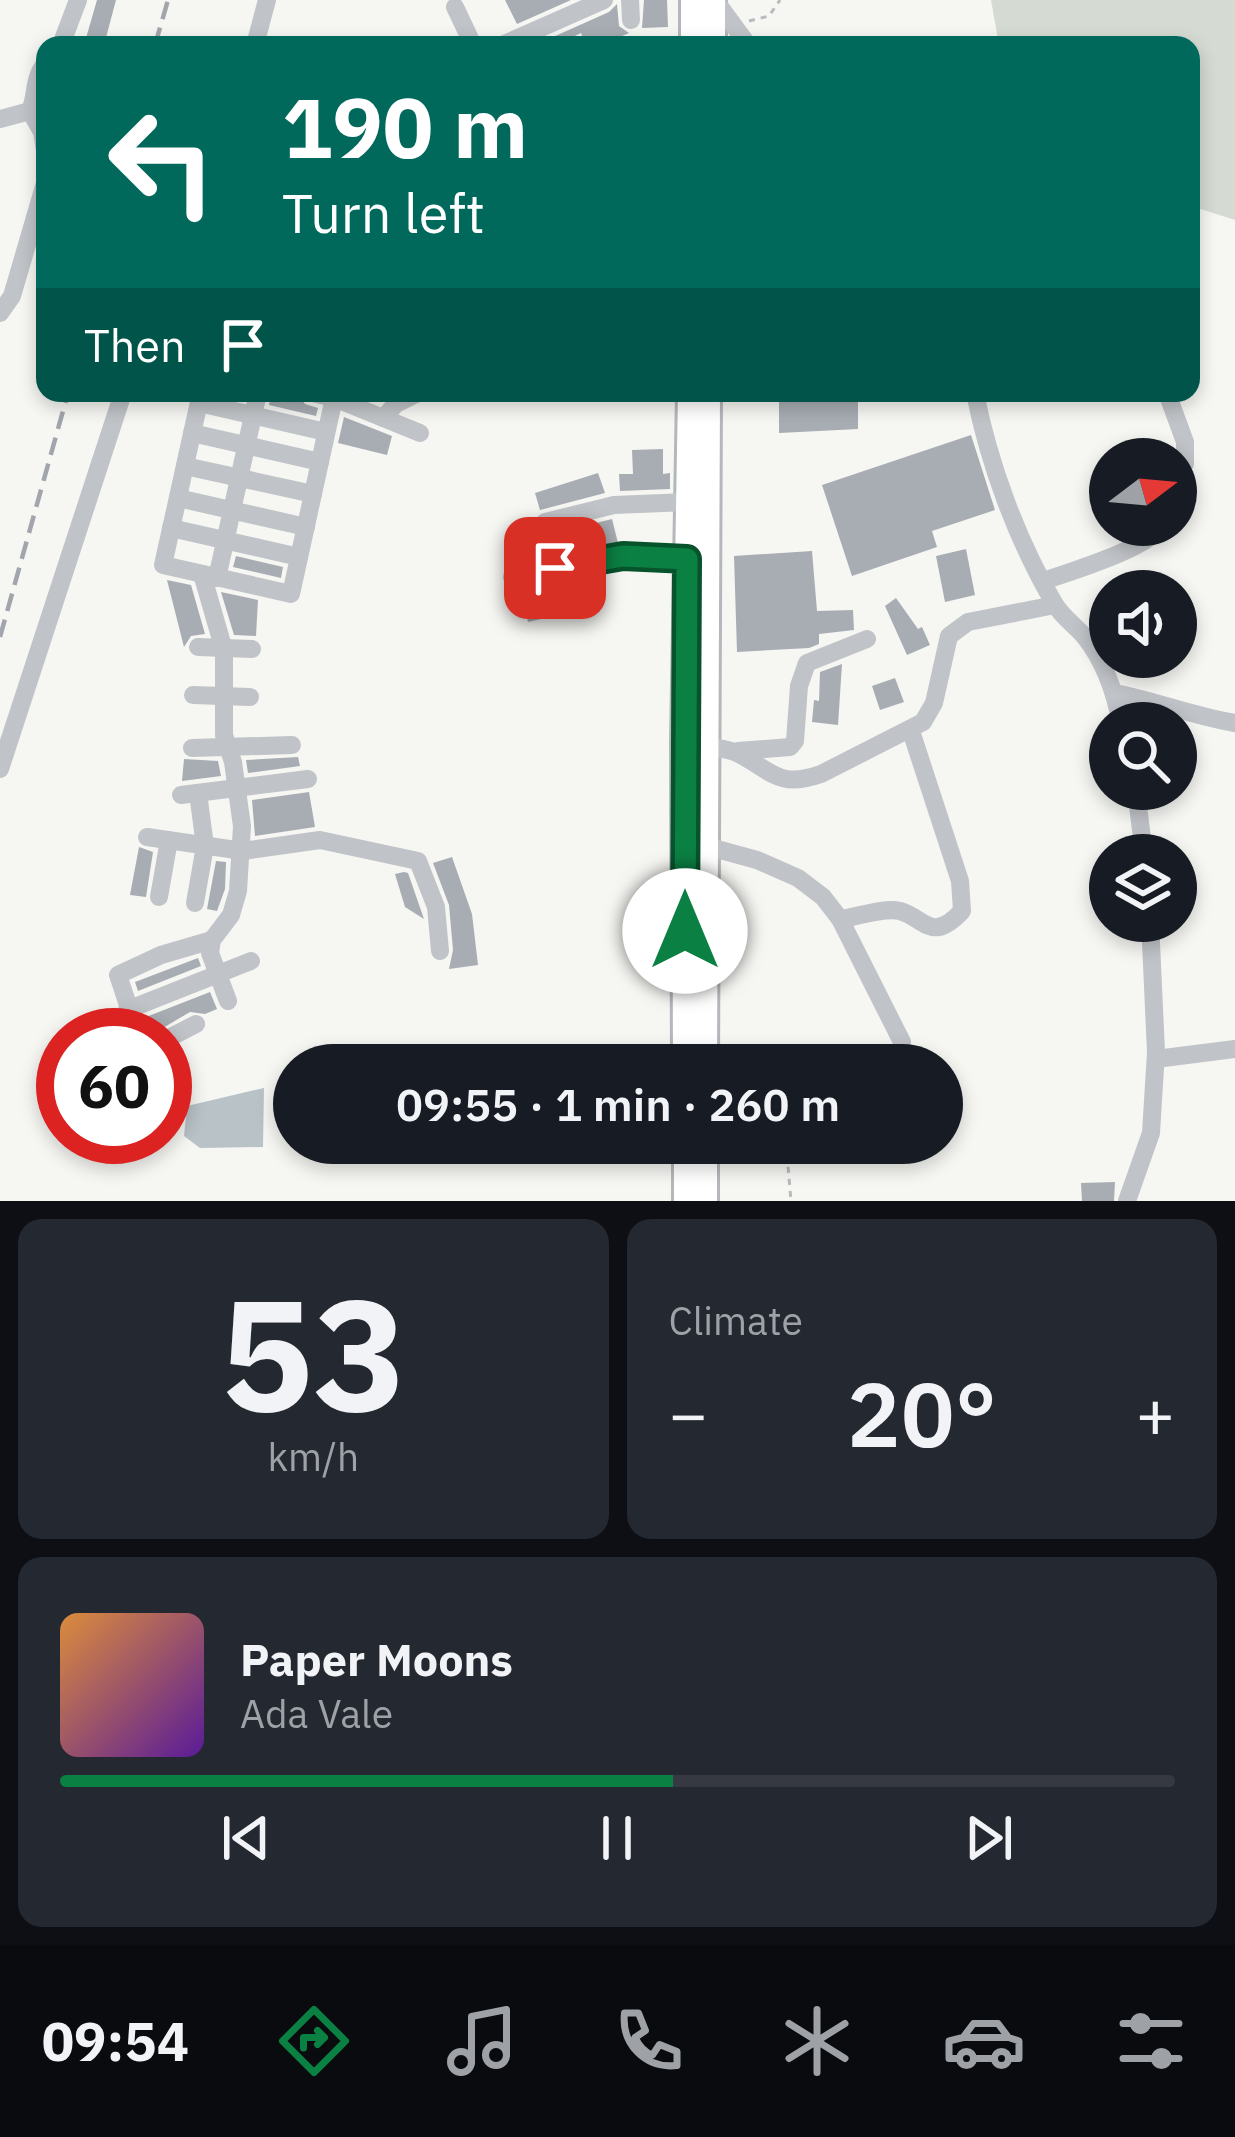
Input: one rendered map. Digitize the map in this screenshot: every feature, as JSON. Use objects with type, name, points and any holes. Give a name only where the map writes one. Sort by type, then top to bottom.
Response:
[{"type":"main road","points":[[693,0],[693,36]]},
{"type":"main road","points":[[712,36],[714,0]]},
{"type":"main road","points":[[690,402],[687,559],[695,743]]},
{"type":"main road","points":[[687,1044],[708,402]]},
{"type":"main road","points":[[695,843],[704,1044]]},
{"type":"main road","points":[[686,1164],[686,1201]]},
{"type":"main road","points":[[705,1164],[705,1201]]},
{"type":"street","points":[[64,36],[78,0]]},
{"type":"street","points":[[257,36],[266,0]]},
{"type":"street","points":[[522,36],[604,0]]},
{"type":"street","points":[[714,0],[742,36]]},
{"type":"street","points":[[455,7],[469,36]]},
{"type":"street","points":[[30,111],[36,81]]},
{"type":"street","points":[[0,119],[30,111]]},
{"type":"street","points":[[30,111],[36,122]]},
{"type":"street","points":[[0,313],[12,296],[36,214]]},
{"type":"street","points":[[0,769],[120,402]]},
{"type":"street","points":[[199,402],[163,566],[291,594],[326,432],[324,402]]},
{"type":"street","points":[[212,402],[326,432]]},
{"type":"street","points":[[127,1008],[118,975],[161,955],[212,940],[231,915],[243,851],[227,746],[224,646],[210,576],[226,541],[256,402]]},
{"type":"street","points":[[341,402],[420,433]]},
{"type":"street","points":[[383,418],[400,402]]},
{"type":"street","points":[[978,402],[1002,486],[1054,605],[1088,640],[1117,702]]},
{"type":"street","points":[[1170,402],[1184,438]]},
{"type":"street","points":[[192,434],[320,462]]},
{"type":"street","points":[[185,466],[313,494]]},
{"type":"street","points":[[178,498],[306,526]]},
{"type":"street","points":[[544,522],[614,505],[688,502]]},
{"type":"street","points":[[171,529],[299,557]]},
{"type":"street","points":[[1044,581],[1131,546]]},
{"type":"street","points":[[512,577],[623,556],[687,559]]},
{"type":"street","points":[[734,751],[781,780],[803,780],[910,731],[929,713],[950,636],[957,628],[1054,605]]},
{"type":"street","points":[[695,743],[734,751],[790,747],[795,741],[799,686],[807,663],[867,639]]},
{"type":"street","points":[[197,647],[252,649]]},
{"type":"street","points":[[1115,693],[1181,714],[1235,723]]},
{"type":"street","points":[[193,695],[250,697]]},
{"type":"street","points":[[840,919],[900,911],[930,927],[943,925],[962,911],[960,881],[910,731]]},
{"type":"street","points":[[192,748],[292,745]]},
{"type":"street","points":[[195,903],[205,846],[189,794],[308,778]]},
{"type":"street","points":[[147,837],[243,851],[320,840],[418,861],[436,907],[440,951]]},
{"type":"street","points":[[159,897],[169,840]]},
{"type":"street","points":[[695,843],[798,878],[823,897],[840,919],[902,1042]]},
{"type":"street","points":[[212,940],[215,972],[228,1001]]},
{"type":"street","points":[[1127,1201],[1151,1133],[1156,1059],[1151,942]]},
{"type":"street","points":[[133,1008],[250,961]]},
{"type":"street","points":[[192,1026],[196,1024]]},
{"type":"street","points":[[1156,1059],[1235,1049]]},
{"type":"path","points":[[733,24],[769,16],[780,0]]},
{"type":"path","points":[[788,1164],[791,1201]]},
{"type":"shaded area","points":[[991,0],[1235,0],[1235,220],[1200,209],[1200,36],[997,36]]},
{"type":"shaded area","points":[[264,1088],[263,1147],[200,1148],[192,1142],[192,1105]]},
{"type":"building","points":[[97,0],[116,0],[106,36],[87,36]]},
{"type":"building","points":[[505,0],[571,0],[517,24]]},
{"type":"building","points":[[644,0],[667,0],[668,27],[642,28]]},
{"type":"building","points":[[617,4],[619,26],[629,33],[555,36]]},
{"type":"building","points":[[304,402],[318,408],[316,416],[269,405]]},
{"type":"building","points":[[779,402],[858,402],[858,429],[779,433]]},
{"type":"building","points":[[344,417],[392,436],[387,455],[338,443]]},
{"type":"building","points":[[971,435],[995,510],[932,531],[937,547],[852,576],[822,485]]},
{"type":"building","points":[[663,449],[663,474],[670,473],[670,489],[620,491],[619,474],[633,474],[632,450]]},
{"type":"building","points":[[598,473],[605,493],[540,510],[535,493]]},
{"type":"building","points":[[612,519],[618,543],[516,562],[510,537],[535,531],[548,535]]},
{"type":"building","points":[[966,549],[975,595],[945,602],[936,556]]},
{"type":"building","points":[[812,551],[817,611],[853,610],[854,630],[819,634],[819,644],[809,648],[737,652],[734,556]]},
{"type":"building","points":[[236,556],[283,567],[281,578],[233,567]]},
{"type":"building","points":[[167,580],[191,585],[205,634],[191,636],[184,647]]},
{"type":"building","points":[[551,583],[558,615],[528,622],[521,589]]},
{"type":"building","points":[[221,592],[258,600],[256,636],[234,635]]},
{"type":"building","points":[[896,598],[918,629],[922,627],[930,645],[907,655],[885,606]]},
{"type":"building","points":[[842,664],[838,725],[812,722],[820,672]]},
{"type":"building","points":[[895,678],[904,702],[880,710],[872,686]]},
{"type":"building","points":[[298,757],[300,766],[248,773],[246,760]]},
{"type":"building","points":[[184,759],[218,761],[221,776],[182,781]]},
{"type":"building","points":[[309,792],[315,827],[255,836],[252,800]]},
{"type":"building","points":[[139,847],[153,852],[146,897],[130,895]]},
{"type":"building","points":[[452,857],[472,914],[478,965],[449,969],[453,950],[449,905],[433,863]]},
{"type":"building","points":[[216,861],[226,862],[225,889],[217,911],[207,909]]},
{"type":"building","points":[[404,872],[424,919],[405,907],[395,874]]},
{"type":"building","points":[[198,958],[201,966],[138,991],[135,982]]},
{"type":"building","points":[[210,992],[217,1009],[205,1014],[192,1012],[192,1008],[169,1008]]},
{"type":"building","points":[[1115,1182],[1114,1201],[1082,1201],[1081,1183]]},
{"type":"railway","points":[[158,36],[168,0]]},
{"type":"railway","points":[[0,637],[65,402]]},
{"type":"route","points":[[555,568],[623,556],[687,559],[685,931]]}]
